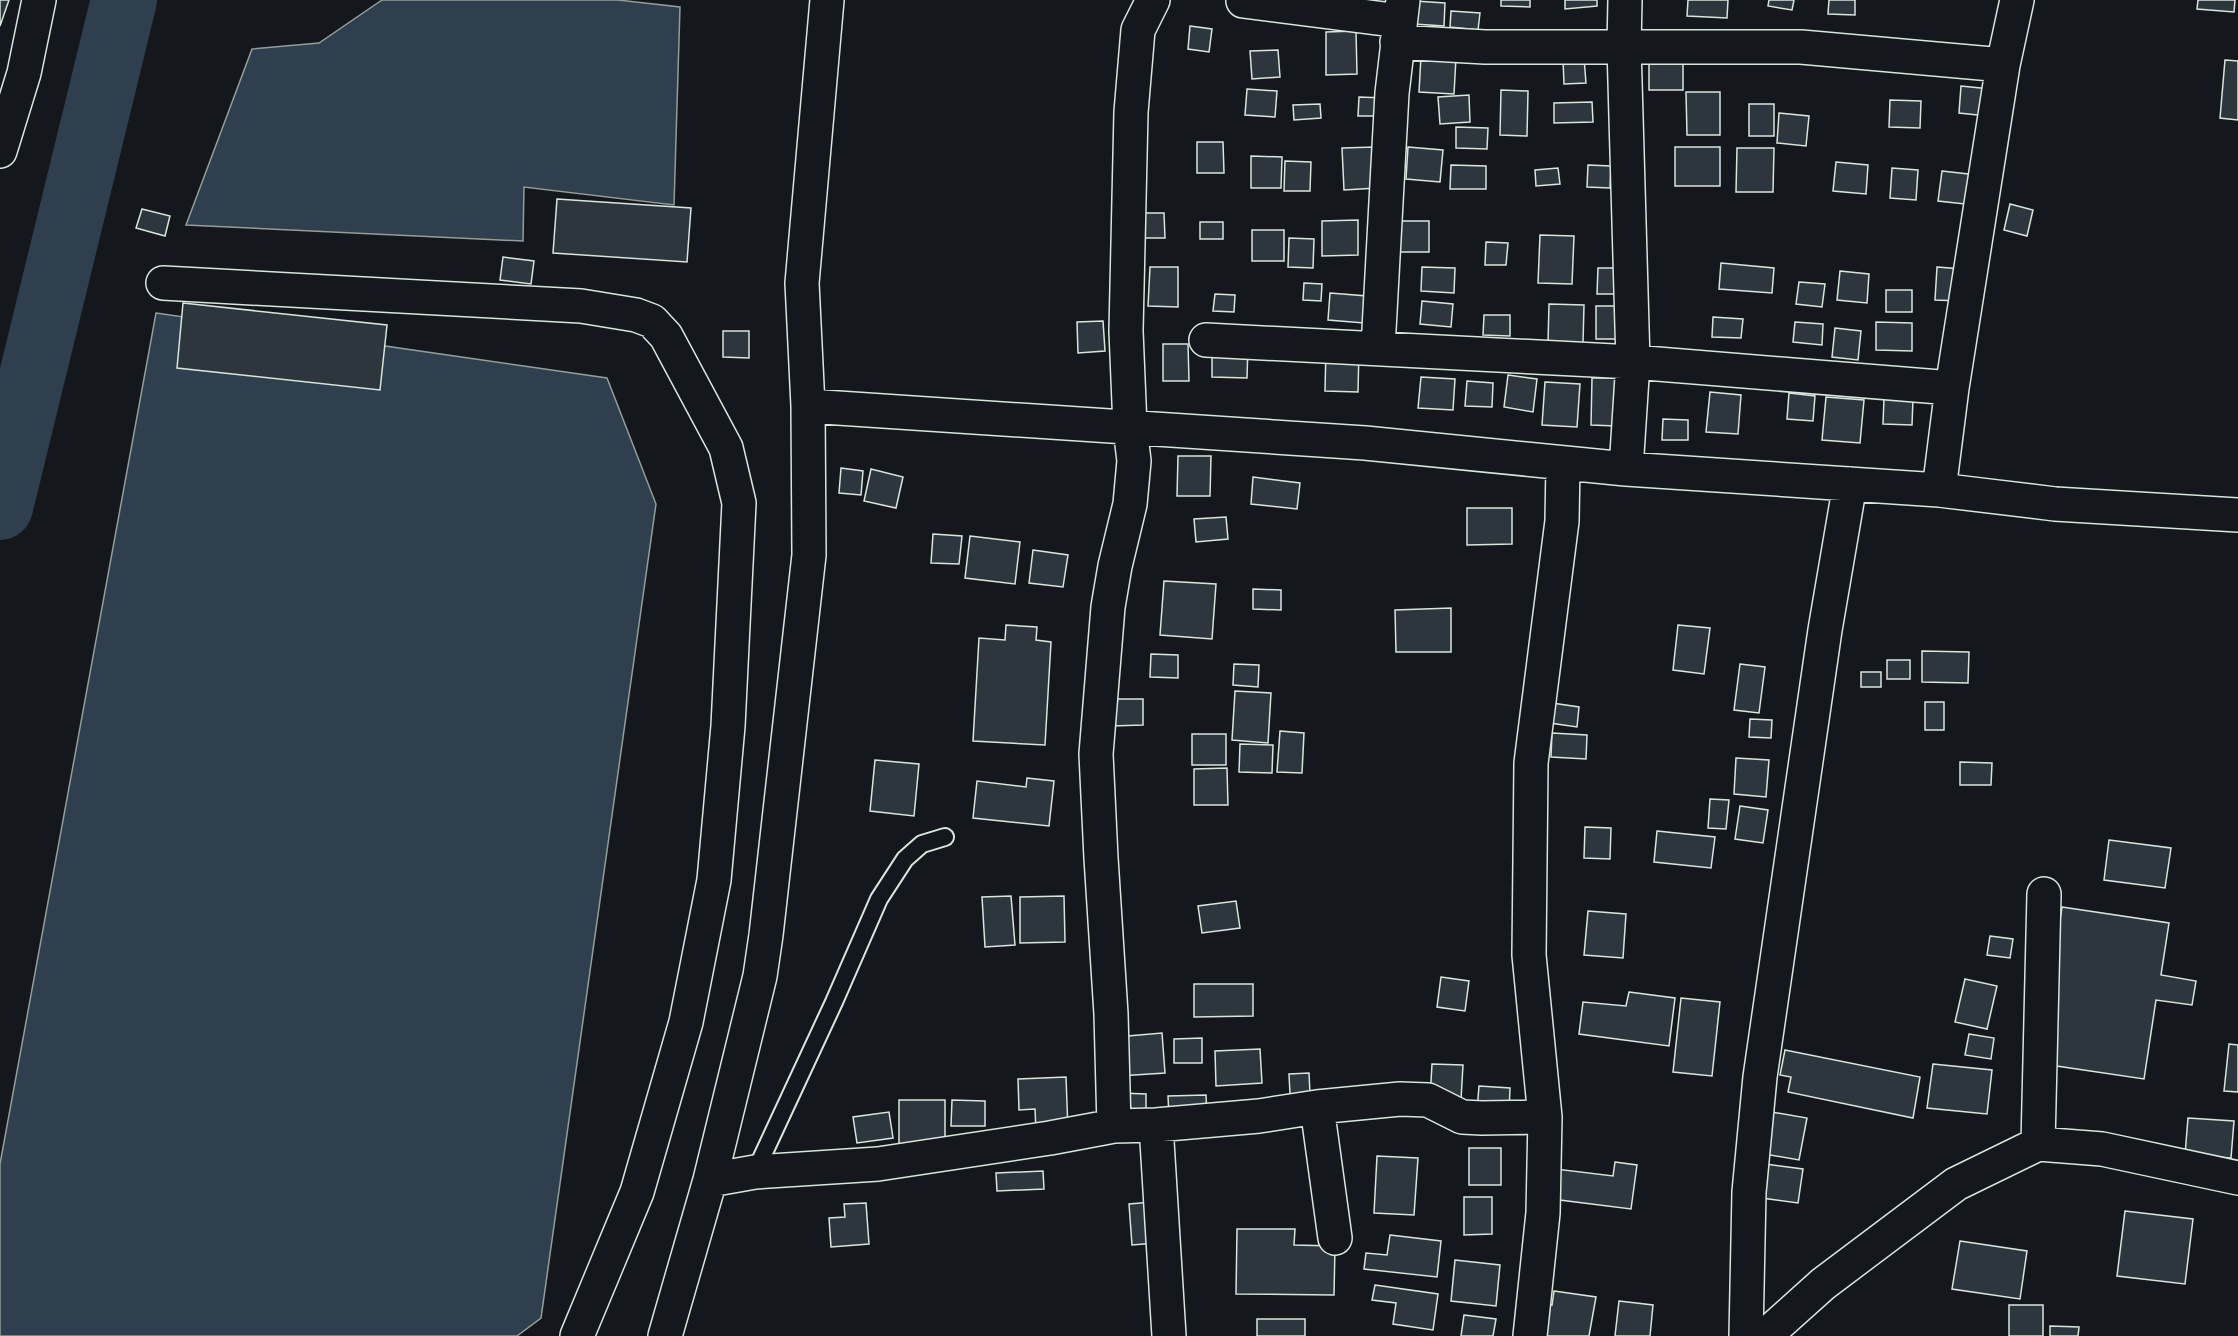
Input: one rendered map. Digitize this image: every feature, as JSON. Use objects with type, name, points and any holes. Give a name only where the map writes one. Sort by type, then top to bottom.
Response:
[{"type":"street","points":[[0,151],[24,73],[39,0]]},
{"type":"street","points":[[665,1336],[710,1180],[760,976],[766,935],[810,555],[808,406],[802,283],[827,0]]},
{"type":"street","points":[[1114,1126],[1111,1014],[1096,753],[1108,607],[1130,504],[1134,461],[1130,427],[1126,331],[1131,112],[1138,30],[1153,0]]},
{"type":"street","points":[[1625,0],[1624,47],[1633,362],[1626,469]]},
{"type":"street","points":[[1939,490],[1952,388],[2003,65],[2017,0]]},
{"type":"street","points":[[1243,1],[1400,21],[1485,47],[1801,47],[2003,65]]},
{"type":"street","points":[[1378,348],[1391,105],[1400,21]]},
{"type":"street","points":[[163,283],[581,306],[636,315],[652,321],[666,336],[726,448],[739,503],[728,726],[714,880],[686,1022],[650,1149],[637,1192],[577,1336]]},
{"type":"street","points":[[1206,340],[1633,362],[1952,388]]},
{"type":"street","points":[[808,406],[1365,443],[1563,464],[1939,490],[2055,504],[2238,515]]},
{"type":"street","points":[[1530,1336],[1543,1213],[1545,1117],[1529,955],[1530,763],[1562,521],[1563,464]]},
{"type":"street","points":[[1746,1336],[1749,1192],[1760,1077],[1825,630],[1850,484]]},
{"type":"street","points":[[2038,1144],[2044,894]]},
{"type":"street","points":[[710,1180],[754,1172],[878,1164],[1114,1126],[1156,1125],[1259,1116],[1317,1107],[1414,1099],[1428,1100],[1462,1117],[1545,1117]]},
{"type":"street","points":[[1317,1107],[1335,1238]]},
{"type":"street","points":[[1156,1125],[1169,1336]]},
{"type":"street","points":[[1765,1336],[1823,1284],[1956,1184],[2038,1144],[2102,1149],[2238,1178]]},
{"type":"lane","points":[[754,1172],[834,1002],[879,899],[905,859],[922,844],[945,837]]},
{"type":"water","points":[[382,0],[618,0],[680,7],[674,205],[524,187],[523,241],[186,225],[252,49],[319,43]]},
{"type":"water","points":[[156,313],[607,378],[656,504],[541,1318],[517,1336],[0,1336],[0,1164]]},
{"type":"building","points":[[0,0],[9,0],[0,26]]},
{"type":"building","points":[[1501,0],[1530,0],[1530,7],[1501,6]]},
{"type":"building","points":[[1565,0],[1597,0],[1597,6],[1565,9]]},
{"type":"building","points":[[1688,0],[1728,0],[1727,18],[1687,16]]},
{"type":"building","points":[[1769,0],[1794,0],[1792,10],[1768,6]]},
{"type":"building","points":[[1829,0],[1855,0],[1855,15],[1828,14]]},
{"type":"building","points":[[2198,0],[2235,0],[2234,12],[2197,9]]},
{"type":"building","points":[[1415,1],[1445,3],[1444,26],[1414,24]]},
{"type":"building","points":[[1451,11],[1480,13],[1478,30],[1450,27]]},
{"type":"building","points":[[1190,26],[1212,29],[1209,52],[1188,49]]},
{"type":"building","points":[[1356,31],[1357,74],[1326,75],[1326,32]]},
{"type":"building","points":[[1278,50],[1280,77],[1252,79],[1250,51]]},
{"type":"building","points":[[1421,56],[1456,58],[1454,94],[1419,92]]},
{"type":"building","points":[[1584,58],[1586,83],[1564,84],[1563,60]]},
{"type":"building","points":[[1649,60],[1683,60],[1683,90],[1649,90]]},
{"type":"building","points":[[2225,60],[2238,61],[2238,120],[2220,118]]},
{"type":"building","points":[[1961,86],[1990,89],[1987,116],[1959,113]]},
{"type":"building","points":[[1247,89],[1277,91],[1275,117],[1245,115]]},
{"type":"building","points":[[1501,90],[1528,91],[1527,136],[1500,135]]},
{"type":"building","points":[[1686,92],[1720,92],[1720,135],[1687,135]]},
{"type":"building","points":[[1469,95],[1470,122],[1440,124],[1438,97]]},
{"type":"building","points":[[1359,97],[1384,98],[1383,116],[1358,116]]},
{"type":"building","points":[[1890,100],[1921,101],[1920,128],[1889,127]]},
{"type":"building","points":[[1592,102],[1593,122],[1554,123],[1554,103]]},
{"type":"building","points":[[1320,104],[1321,118],[1294,120],[1293,105]]},
{"type":"building","points":[[1749,104],[1774,104],[1774,136],[1749,136]]},
{"type":"building","points":[[1779,113],[1809,116],[1806,146],[1777,143]]},
{"type":"building","points":[[1456,127],[1488,128],[1487,149],[1456,148]]},
{"type":"building","points":[[1197,142],[1223,142],[1224,173],[1197,173]]},
{"type":"building","points":[[1375,147],[1377,188],[1344,190],[1342,148]]},
{"type":"building","points":[[1408,147],[1443,150],[1440,182],[1406,179]]},
{"type":"building","points":[[1675,147],[1720,147],[1720,186],[1675,186]]},
{"type":"building","points":[[1737,148],[1774,148],[1773,192],[1736,192]]},
{"type":"building","points":[[1251,156],[1282,157],[1281,188],[1251,188]]},
{"type":"building","points":[[1285,161],[1311,162],[1310,191],[1284,191]]},
{"type":"building","points":[[1836,162],[1868,165],[1866,194],[1833,191]]},
{"type":"building","points":[[1451,165],[1486,166],[1486,189],[1450,189]]},
{"type":"building","points":[[1588,165],[1611,166],[1610,188],[1587,187]]},
{"type":"building","points":[[1558,168],[1560,184],[1536,186],[1535,170]]},
{"type":"building","points":[[1892,168],[1918,170],[1916,200],[1890,198]]},
{"type":"building","points":[[1942,171],[1977,175],[1974,205],[1938,201]]},
{"type":"building","points":[[557,199],[691,208],[687,262],[553,253]]},
{"type":"building","points":[[2010,204],[2033,210],[2027,236],[2004,230]]},
{"type":"building","points":[[142,209],[170,216],[165,236],[136,228]]},
{"type":"building","points":[[1137,213],[1164,213],[1165,238],[1137,238]]},
{"type":"building","points":[[1358,220],[1358,255],[1322,256],[1322,221]]},
{"type":"building","points":[[1398,221],[1429,221],[1429,252],[1398,252]]},
{"type":"building","points":[[1200,222],[1223,222],[1223,239],[1200,239]]},
{"type":"building","points":[[1252,230],[1284,230],[1284,261],[1252,261]]},
{"type":"building","points":[[1540,235],[1574,236],[1572,284],[1538,283]]},
{"type":"building","points":[[1289,238],[1314,239],[1313,268],[1288,267]]},
{"type":"building","points":[[1486,242],[1508,243],[1506,265],[1485,265]]},
{"type":"building","points":[[503,257],[534,261],[531,284],[500,280]]},
{"type":"building","points":[[1721,263],[1774,268],[1772,293],[1719,289]]},
{"type":"building","points":[[1150,267],[1178,267],[1178,307],[1148,306]]},
{"type":"building","points":[[1422,267],[1455,268],[1454,293],[1421,291]]},
{"type":"building","points":[[1937,267],[1962,269],[1960,301],[1935,300]]},
{"type":"building","points":[[1598,268],[1624,268],[1623,294],[1597,294]]},
{"type":"building","points":[[1840,271],[1869,274],[1867,303],[1837,300]]},
{"type":"building","points":[[1799,282],[1825,284],[1822,307],[1796,304]]},
{"type":"building","points":[[1304,283],[1322,284],[1321,301],[1303,300]]},
{"type":"building","points":[[1886,290],[1912,290],[1912,312],[1886,312]]},
{"type":"building","points":[[1330,293],[1367,296],[1364,323],[1328,320]]},
{"type":"building","points":[[1215,294],[1235,295],[1234,312],[1213,311]]},
{"type":"building","points":[[1422,301],[1453,304],[1451,327],[1420,324]]},
{"type":"building","points":[[183,303],[387,325],[380,390],[177,368]]},
{"type":"building","points":[[1549,304],[1584,305],[1583,343],[1548,342]]},
{"type":"building","points":[[1596,306],[1622,306],[1622,339],[1596,339]]},
{"type":"building","points":[[1484,315],[1510,315],[1510,336],[1483,335]]},
{"type":"building","points":[[1713,317],[1743,319],[1741,338],[1712,337]]},
{"type":"building","points":[[1103,321],[1105,351],[1078,353],[1077,322]]},
{"type":"building","points":[[1795,322],[1823,324],[1822,345],[1793,342]]},
{"type":"building","points":[[1876,322],[1912,323],[1912,351],[1876,350]]},
{"type":"building","points":[[1835,328],[1861,331],[1858,360],[1832,357]]},
{"type":"building","points":[[723,331],[749,331],[749,358],[723,357]]},
{"type":"building","points":[[1163,344],[1188,344],[1189,381],[1163,381]]},
{"type":"building","points":[[1212,345],[1248,345],[1247,378],[1212,377]]},
{"type":"building","points":[[1326,348],[1359,349],[1358,392],[1325,391]]},
{"type":"building","points":[[1508,375],[1537,379],[1533,412],[1504,407]]},
{"type":"building","points":[[1421,377],[1455,379],[1453,410],[1418,408]]},
{"type":"building","points":[[1592,378],[1617,378],[1616,426],[1591,425]]},
{"type":"building","points":[[1467,381],[1493,383],[1492,407],[1465,406]]},
{"type":"building","points":[[1545,382],[1580,384],[1577,427],[1542,425]]},
{"type":"building","points":[[1710,392],[1741,395],[1738,434],[1706,432]]},
{"type":"building","points":[[1789,393],[1815,396],[1813,421],[1787,419]]},
{"type":"building","points":[[1826,397],[1864,400],[1860,443],[1822,440]]},
{"type":"building","points":[[1884,398],[1913,399],[1912,425],[1883,424]]},
{"type":"building","points":[[1663,419],[1688,420],[1688,440],[1662,440]]},
{"type":"building","points":[[1178,456],[1211,456],[1210,496],[1177,496]]},
{"type":"building","points":[[841,468],[863,471],[861,495],[839,493]]},
{"type":"building","points":[[871,469],[903,477],[896,508],[864,501]]},
{"type":"building","points":[[1253,477],[1300,483],[1297,509],[1251,504]]},
{"type":"building","points":[[1467,508],[1512,508],[1512,544],[1467,545]]},
{"type":"building","points":[[1226,517],[1228,539],[1196,542],[1194,519]]},
{"type":"building","points":[[933,534],[962,536],[959,564],[931,563]]},
{"type":"building","points":[[970,536],[1020,542],[1015,584],[965,578]]},
{"type":"building","points":[[1033,550],[1068,555],[1063,587],[1029,583]]},
{"type":"building","points":[[1164,581],[1216,584],[1212,639],[1160,635]]},
{"type":"building","points":[[1253,589],[1281,590],[1281,610],[1253,609]]},
{"type":"building","points":[[1451,608],[1451,652],[1396,652],[1395,610]]},
{"type":"building","points":[[1006,625],[1037,627],[1036,640],[1051,642],[1045,745],[973,741],[979,638],[1005,640]]},
{"type":"building","points":[[1678,625],[1710,628],[1704,674],[1673,670]]},
{"type":"building","points":[[1922,651],[1969,652],[1968,683],[1922,682]]},
{"type":"building","points":[[1151,654],[1178,655],[1178,678],[1150,677]]},
{"type":"building","points":[[1887,660],[1910,660],[1910,679],[1887,679]]},
{"type":"building","points":[[1234,664],[1259,665],[1258,687],[1233,685]]},
{"type":"building","points":[[1740,664],[1765,667],[1759,713],[1734,710]]},
{"type":"building","points":[[1861,672],[1881,672],[1881,687],[1861,687]]},
{"type":"building","points":[[1235,691],[1271,693],[1268,743],[1232,740]]},
{"type":"building","points":[[1111,699],[1143,699],[1143,725],[1111,726]]},
{"type":"building","points":[[1925,702],[1944,702],[1944,730],[1925,730]]},
{"type":"building","points":[[1552,703],[1579,707],[1577,727],[1550,723]]},
{"type":"building","points":[[1750,719],[1772,720],[1771,738],[1749,737]]},
{"type":"building","points":[[1280,731],[1304,733],[1302,773],[1277,772]]},
{"type":"building","points":[[1552,733],[1587,735],[1586,759],[1551,757]]},
{"type":"building","points":[[1192,734],[1226,734],[1226,765],[1192,765]]},
{"type":"building","points":[[1240,744],[1273,745],[1272,773],[1239,772]]},
{"type":"building","points":[[1736,758],[1769,760],[1766,797],[1734,794]]},
{"type":"building","points":[[875,760],[919,764],[914,816],[870,811]]},
{"type":"building","points":[[1960,762],[1992,763],[1991,785],[1960,785]]},
{"type":"building","points":[[1227,768],[1228,805],[1194,805],[1194,769]]},
{"type":"building","points":[[1027,778],[1054,781],[1049,826],[973,818],[977,781],[1026,787]]},
{"type":"building","points":[[1710,799],[1729,800],[1726,829],[1708,828]]},
{"type":"building","points":[[1740,806],[1768,810],[1763,843],[1735,839]]},
{"type":"building","points":[[1585,827],[1611,828],[1610,859],[1584,858]]},
{"type":"building","points":[[1657,831],[1715,837],[1711,868],[1654,862]]},
{"type":"building","points":[[2109,840],[2171,848],[2165,888],[2104,880]]},
{"type":"building","points":[[1011,896],[1015,945],[985,947],[982,897]]},
{"type":"building","points":[[1064,896],[1065,942],[1020,943],[1020,897]]},
{"type":"building","points":[[1236,901],[1240,928],[1202,933],[1198,906]]},
{"type":"building","points":[[2062,907],[2169,923],[2161,975],[2196,981],[2192,1005],[2156,1000],[2144,1079],[2050,1065],[2042,1044]]},
{"type":"building","points":[[1588,911],[1626,914],[1623,958],[1584,955]]},
{"type":"building","points":[[1990,936],[2013,939],[2010,958],[1987,955]]},
{"type":"building","points":[[1441,977],[1469,981],[1465,1011],[1437,1007]]},
{"type":"building","points":[[1965,979],[1997,986],[1987,1029],[1955,1022]]},
{"type":"building","points":[[1194,984],[1253,984],[1253,1016],[1194,1017]]},
{"type":"building","points":[[1629,992],[1675,998],[1669,1046],[1579,1034],[1583,1002],[1626,1006]]},
{"type":"building","points":[[1681,998],[1720,1002],[1712,1076],[1673,1072]]},
{"type":"building","points":[[1162,1033],[1165,1073],[1119,1076],[1116,1037]]},
{"type":"building","points":[[1969,1034],[1994,1038],[1991,1059],[1965,1055]]},
{"type":"building","points":[[1202,1038],[1202,1063],[1174,1063],[1174,1039]]},
{"type":"building","points":[[2229,1044],[2238,1045],[2238,1092],[2224,1091]]},
{"type":"building","points":[[1260,1049],[1262,1083],[1216,1086],[1215,1051]]},
{"type":"building","points":[[1785,1050],[1920,1077],[1913,1118],[1788,1092],[1791,1077],[1780,1075]]},
{"type":"building","points":[[1432,1064],[1463,1065],[1461,1100],[1430,1099]]},
{"type":"building","points":[[1933,1064],[1992,1070],[1987,1114],[1927,1108]]},
{"type":"building","points":[[1309,1073],[1310,1093],[1290,1094],[1289,1074]]},
{"type":"building","points":[[1066,1077],[1068,1130],[1036,1132],[1035,1109],[1019,1110],[1018,1079]]},
{"type":"building","points":[[1479,1086],[1510,1088],[1509,1113],[1477,1111]]},
{"type":"building","points":[[1121,1093],[1146,1094],[1146,1120],[1120,1118]]},
{"type":"building","points":[[1206,1095],[1207,1116],[1169,1117],[1168,1096]]},
{"type":"building","points":[[899,1100],[945,1100],[945,1147],[899,1147]]},
{"type":"building","points":[[952,1100],[985,1101],[985,1126],[951,1126]]},
{"type":"building","points":[[1766,1111],[1807,1118],[1799,1160],[1759,1153]]},
{"type":"building","points":[[889,1112],[893,1138],[857,1143],[853,1117]]},
{"type":"building","points":[[2188,1118],[2234,1121],[2231,1158],[2185,1155]]},
{"type":"building","points":[[1469,1148],[1501,1148],[1501,1185],[1469,1185]]},
{"type":"building","points":[[1377,1156],[1418,1158],[1414,1215],[1374,1213]]},
{"type":"building","points":[[1615,1162],[1637,1165],[1631,1209],[1552,1199],[1556,1169],[1613,1176]]},
{"type":"building","points":[[1758,1163],[1803,1169],[1798,1203],[1754,1197]]},
{"type":"building","points":[[1043,1171],[1044,1189],[997,1191],[996,1173]]},
{"type":"building","points":[[1464,1197],[1492,1197],[1492,1234],[1464,1235]]},
{"type":"building","points":[[1152,1202],[1156,1243],[1132,1245],[1129,1204]]},
{"type":"building","points":[[866,1203],[869,1244],[831,1247],[829,1218],[845,1217],[844,1204]]},
{"type":"building","points":[[2125,1211],[2193,1219],[2185,1284],[2117,1276]]},
{"type":"building","points":[[1237,1229],[1295,1229],[1294,1245],[1335,1246],[1334,1295],[1236,1294]]},
{"type":"building","points":[[1390,1235],[1441,1241],[1437,1277],[1364,1269],[1366,1253],[1387,1255]]},
{"type":"building","points":[[1960,1241],[2027,1251],[2020,1299],[1952,1289]]},
{"type":"building","points":[[1455,1260],[1500,1265],[1496,1306],[1451,1301]]},
{"type":"building","points":[[1375,1285],[1438,1294],[1433,1330],[1393,1324],[1396,1303],[1372,1300]]},
{"type":"building","points":[[1554,1291],[1596,1297],[1589,1336],[1537,1336],[1542,1303],[1552,1305]]},
{"type":"building","points":[[1619,1301],[1653,1305],[1650,1336],[1615,1336]]},
{"type":"building","points":[[2009,1305],[2043,1305],[2043,1336],[2009,1336]]},
{"type":"building","points":[[1464,1315],[1496,1319],[1493,1336],[1461,1336]]},
{"type":"building","points":[[1257,1319],[1305,1319],[1305,1336],[1257,1336]]},
{"type":"building","points":[[2050,1326],[2079,1327],[2078,1336],[2050,1336]]},
{"type":"waterway","points":[[0,507],[124,0]]}]
